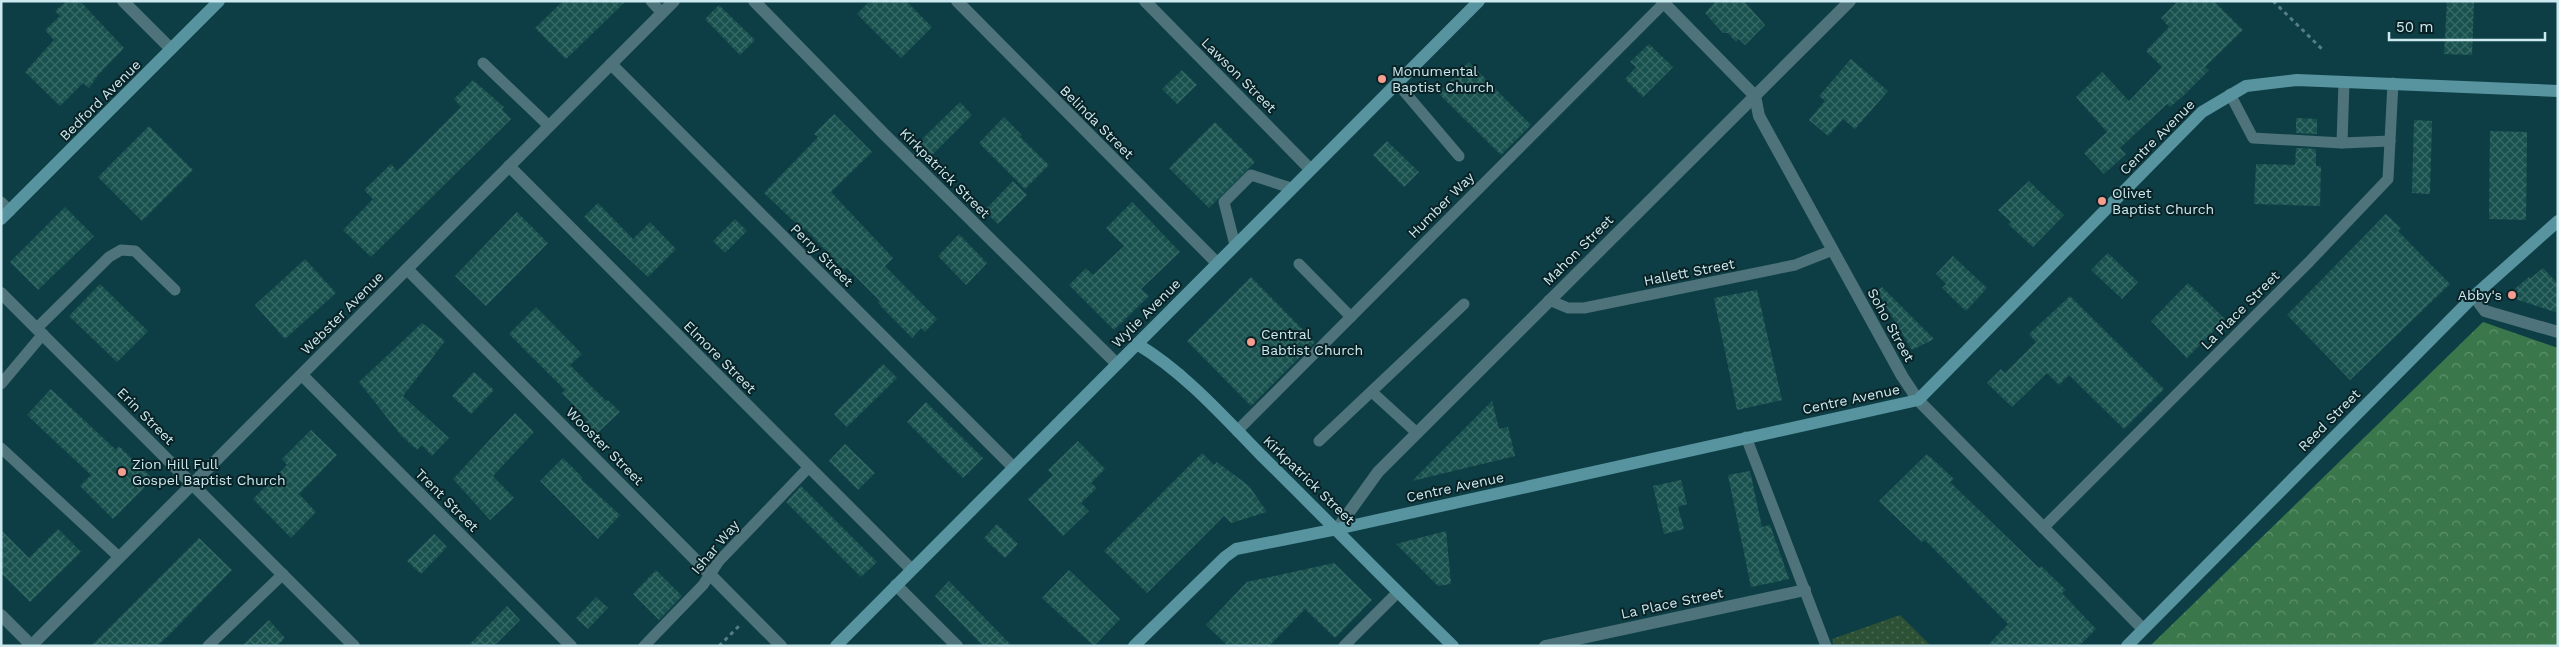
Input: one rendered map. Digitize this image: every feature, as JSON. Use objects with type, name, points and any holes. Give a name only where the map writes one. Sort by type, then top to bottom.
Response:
[{"type":"street","points":[[123,1],[171,49]]},
{"type":"street","name":"Bedford Avenue","points":[[4,211],[219,1]]},
{"type":"street","name":"Webster Avenue","points":[[32,646],[674,1]]},
{"type":"street","name":"Kirkpatrick Street","points":[[754,1],[883,133],[1117,364]]},
{"type":"street","name":"Belinda Street","points":[[957,1],[1216,263]]},
{"type":"street","name":"Lawson Street","points":[[1145,1],[1310,169]]},
{"type":"street","name":"Wylie Avenue","points":[[836,646],[1012,466],[1117,364],[1479,1]]},
{"type":"street","name":"Mahon Street","points":[[1337,529],[1378,472],[1850,1]]},
{"type":"street","name":"Soho Street","points":[[1664,2],[1755,96],[1760,116],[1902,376],[1918,400],[2143,630]]},
{"type":"street","name":"Perry Street","points":[[611,64],[1012,466]]},
{"type":"street","name":"Centre Avenue","points":[[1134,646],[1224,557],[1236,549],[1337,529],[1918,400],[2202,112],[2246,86],[2297,80],[2558,91]]},
{"type":"street","name":"Elmore Street","points":[[509,166],[911,569]]},
{"type":"street","name":"Reed Street","points":[[2127,646],[2474,296],[2558,221]]},
{"type":"street","name":"Wooster Street","points":[[407,268],[711,573],[781,646]]},
{"type":"street","name":"Erin Street","points":[[1,293],[354,646]]},
{"type":"street","points":[[2474,296],[2485,311],[2558,332]]},
{"type":"street","name":"Kirkpatrick Street","points":[[1137,344],[1158,357],[1237,431],[1452,646]]},
{"type":"street","name":"Trent Street","points":[[302,375],[571,646]]},
{"type":"street","points":[[896,585],[957,646]]},
{"type":"street","name":"La Place Street","points":[[1545,646],[1805,590]]},
{"type":"street","points":[[1,615],[32,646]]},
{"type":"lane","points":[[651,1],[662,13]]},
{"type":"lane","name":"Humber Way","points":[[1237,431],[1664,2]]},
{"type":"lane","points":[[483,63],[549,126]]},
{"type":"lane","points":[[2342,143],[2344,82]]},
{"type":"lane","points":[[1396,83],[1460,156]]},
{"type":"lane","name":"La Place Street","points":[[2043,528],[2309,262],[2388,179],[2394,83]]},
{"type":"lane","points":[[2230,94],[2252,138],[2342,143],[2390,141]]},
{"type":"lane","points":[[1234,245],[1224,202],[1250,174],[1291,188]]},
{"type":"lane","points":[[1,384],[40,331],[109,257],[121,250],[135,252],[175,290]]},
{"type":"lane","name":"Hallett Street","points":[[1549,300],[1568,308],[1584,308],[1795,265],[1833,250]]},
{"type":"lane","points":[[1299,264],[1352,317]]},
{"type":"lane","points":[[1319,441],[1464,304]]},
{"type":"lane","points":[[1372,392],[1417,433]]},
{"type":"lane","points":[[1746,437],[1826,646]]},
{"type":"lane","points":[[1,448],[119,557]]},
{"type":"lane","name":"Ishar Way","points":[[644,646],[703,585],[719,561],[809,467]]},
{"type":"lane","points":[[208,646],[283,574]]},
{"type":"lane","points":[[1344,646],[1398,592]]},
{"type":"path","points":[[2273,1],[2324,51]]},
{"type":"path","points":[[719,646],[741,624]]},
{"type":"green space","points":[[2483,322],[2558,348],[2558,646],[2150,646]]},
{"type":"green space","points":[[1900,615],[1931,646],[1834,646],[1832,639]]},
{"type":"building","points":[[67,1],[80,1],[124,48],[98,75],[89,88],[83,83],[60,106],[25,72],[54,40],[45,30],[60,16],[55,11]]},
{"type":"building","points":[[563,1],[626,1],[566,59],[535,28]]},
{"type":"building","points":[[870,1],[906,1],[932,27],[901,58],[857,14]]},
{"type":"building","points":[[1716,1],[1744,1],[1765,25],[1745,45],[1739,39],[1736,42],[1728,33],[1723,33],[1705,13]]},
{"type":"building","points":[[2178,1],[2214,1],[2243,30],[2205,67],[2209,70],[2183,96],[2170,107],[2167,104],[2120,148],[2126,154],[2104,174],[2084,153],[2107,132],[2076,97],[2102,72],[2129,101],[2162,67],[2146,51],[2169,27],[2161,18]]},
{"type":"building","points":[[2447,1],[2474,1],[2472,55],[2444,54]]},
{"type":"building","points":[[719,5],[755,40],[740,55],[705,19]]},
{"type":"building","points":[[1649,44],[1673,67],[1643,97],[1625,79],[1636,67],[1630,62]]},
{"type":"building","points":[[1851,59],[1888,91],[1855,129],[1843,119],[1828,136],[1809,120],[1825,101],[1819,96]]},
{"type":"building","points":[[1469,62],[1531,125],[1501,155],[1438,93]]},
{"type":"building","points":[[1182,70],[1197,85],[1177,104],[1162,89]]},
{"type":"building","points":[[473,80],[504,107],[502,109],[511,119],[371,257],[343,230],[373,199],[364,190],[391,164],[397,171],[461,107],[454,99]]},
{"type":"building","points":[[960,102],[972,115],[930,157],[917,144]]},
{"type":"building","points":[[834,114],[872,152],[831,192],[893,258],[885,266],[937,319],[925,332],[921,328],[912,338],[878,303],[880,301],[847,268],[844,270],[805,228],[803,230],[764,193],[818,137],[814,134]]},
{"type":"building","points":[[1004,117],[1022,135],[1020,137],[1049,165],[1025,189],[979,143]]},
{"type":"building","points":[[2296,118],[2317,119],[2317,134],[2296,133]]},
{"type":"building","points":[[2414,120],[2432,121],[2430,194],[2412,193]]},
{"type":"building","points":[[1215,122],[1255,162],[1209,208],[1169,168]]},
{"type":"building","points":[[149,126],[193,170],[142,221],[98,177]]},
{"type":"building","points":[[2490,131],[2527,132],[2526,220],[2489,219]]},
{"type":"building","points":[[1387,141],[1419,172],[1404,187],[1373,155]]},
{"type":"building","points":[[2296,148],[2316,149],[2316,166],[2321,166],[2320,206],[2254,204],[2256,164],[2295,165]]},
{"type":"building","points":[[1013,181],[1027,195],[998,224],[984,211]]},
{"type":"building","points":[[2029,181],[2064,215],[2033,247],[2008,224],[2011,222],[1998,210]]},
{"type":"building","points":[[1132,202],[1180,252],[1141,289],[1149,296],[1114,330],[1069,285],[1086,268],[1093,275],[1124,246],[1106,228]]},
{"type":"building","points":[[598,203],[633,239],[650,222],[676,249],[648,277],[584,217]]},
{"type":"building","points":[[65,207],[94,236],[38,290],[10,262]]},
{"type":"building","points":[[517,212],[548,243],[486,306],[455,276]]},
{"type":"building","points":[[2386,214],[2401,228],[2398,231],[2450,284],[2350,380],[2287,315]]},
{"type":"building","points":[[735,219],[747,231],[725,253],[713,241]]},
{"type":"building","points":[[959,234],[987,263],[966,285],[938,256]]},
{"type":"building","points":[[2108,253],[2138,282],[2122,299],[2091,270]]},
{"type":"building","points":[[1953,256],[1987,288],[1966,311],[1942,288],[1946,284],[1936,274]]},
{"type":"building","points":[[305,259],[336,293],[285,339],[255,305]]},
{"type":"building","points":[[2543,268],[2558,284],[2558,313],[2506,296]]},
{"type":"building","name":"Central Babtist Church","points":[[1251,277],[1315,342],[1251,406],[1187,341]]},
{"type":"building","points":[[2188,283],[2225,319],[2187,358],[2151,321]]},
{"type":"building","points":[[100,284],[148,331],[117,362],[69,316]]},
{"type":"building","points":[[1882,287],[1934,339],[1912,350],[1877,291]]},
{"type":"building","points":[[1757,290],[1782,400],[1737,410],[1714,298]]},
{"type":"building","points":[[2070,296],[2164,389],[2124,429],[2069,375],[2059,385],[2047,373],[2012,407],[1987,383],[2001,369],[2005,373],[2036,342],[2029,334]]},
{"type":"building","points":[[536,307],[582,354],[570,365],[606,401],[608,400],[620,412],[594,436],[583,425],[588,420],[562,393],[565,390],[509,334]]},
{"type":"building","points":[[422,323],[445,341],[403,396],[449,438],[432,456],[422,445],[417,450],[400,434],[359,382]]},
{"type":"building","points":[[883,364],[897,378],[847,427],[834,414]]},
{"type":"building","points":[[474,372],[494,390],[471,414],[452,396]]},
{"type":"building","points":[[51,389],[116,450],[119,446],[153,479],[113,519],[80,486],[91,475],[27,415]]},
{"type":"building","points":[[1492,401],[1499,429],[1508,427],[1515,456],[1412,481]]},
{"type":"building","points":[[926,402],[983,458],[963,478],[907,422]]},
{"type":"building","points":[[515,413],[534,432],[493,476],[514,498],[490,520],[453,479]]},
{"type":"building","points":[[311,430],[337,455],[299,494],[316,512],[291,538],[253,499],[287,465],[282,459]]},
{"type":"building","points":[[1078,441],[1105,469],[1091,483],[1097,488],[1081,503],[1089,511],[1063,536],[1028,499],[1053,475],[1048,470]]},
{"type":"building","points":[[845,444],[875,473],[858,490],[829,461]]},
{"type":"building","points":[[1202,453],[1214,465],[1217,462],[1249,486],[1267,512],[1231,523],[1224,516],[1147,593],[1104,551]]},
{"type":"building","points":[[1927,454],[1954,479],[1950,482],[2039,568],[2041,566],[2066,590],[2062,593],[2096,629],[2079,646],[1987,646],[2008,624],[1925,540],[1922,542],[1879,501]]},
{"type":"building","points":[[563,458],[582,477],[581,479],[620,515],[598,539],[540,481]]},
{"type":"building","points":[[1750,471],[1762,527],[1770,525],[1789,579],[1751,587],[1728,475]]},
{"type":"building","points":[[1681,480],[1687,504],[1678,507],[1684,529],[1664,534],[1653,486]]},
{"type":"building","points":[[801,486],[877,562],[861,577],[786,502]]},
{"type":"building","points":[[997,524],[1018,544],[1005,558],[984,538]]},
{"type":"building","points":[[58,529],[81,552],[30,602],[1,573],[1,530],[29,558]]},
{"type":"building","points":[[1446,531],[1451,584],[1438,586],[1396,544]]},
{"type":"building","points":[[434,534],[447,547],[421,574],[407,561]]},
{"type":"building","points":[[199,538],[232,570],[168,636],[157,646],[91,646]]},
{"type":"building","points":[[1334,563],[1372,600],[1335,638],[1305,609],[1269,646],[1228,646],[1206,625],[1247,582]]},
{"type":"building","points":[[656,570],[682,596],[659,620],[633,594]]},
{"type":"building","points":[[1069,570],[1120,619],[1094,646],[1042,598]]},
{"type":"building","points":[[949,581],[1012,646],[983,646],[935,596]]},
{"type":"building","points":[[596,597],[608,608],[588,629],[576,618]]},
{"type":"building","points":[[507,606],[520,620],[494,646],[468,646]]},
{"type":"building","points":[[269,620],[285,638],[277,646],[242,646]]},
{"type":"place","name":"Monumental Baptist Church","points":[[1382,79]]},
{"type":"place","name":"Olivet Baptist Church","points":[[2102,201]]},
{"type":"place","name":"Abby's","points":[[2512,295]]},
{"type":"place","name":"Central Babtist Church","points":[[1251,342]]},
{"type":"place","name":"Zion Hill Full Gospel Baptist Church","points":[[122,472]]}]
